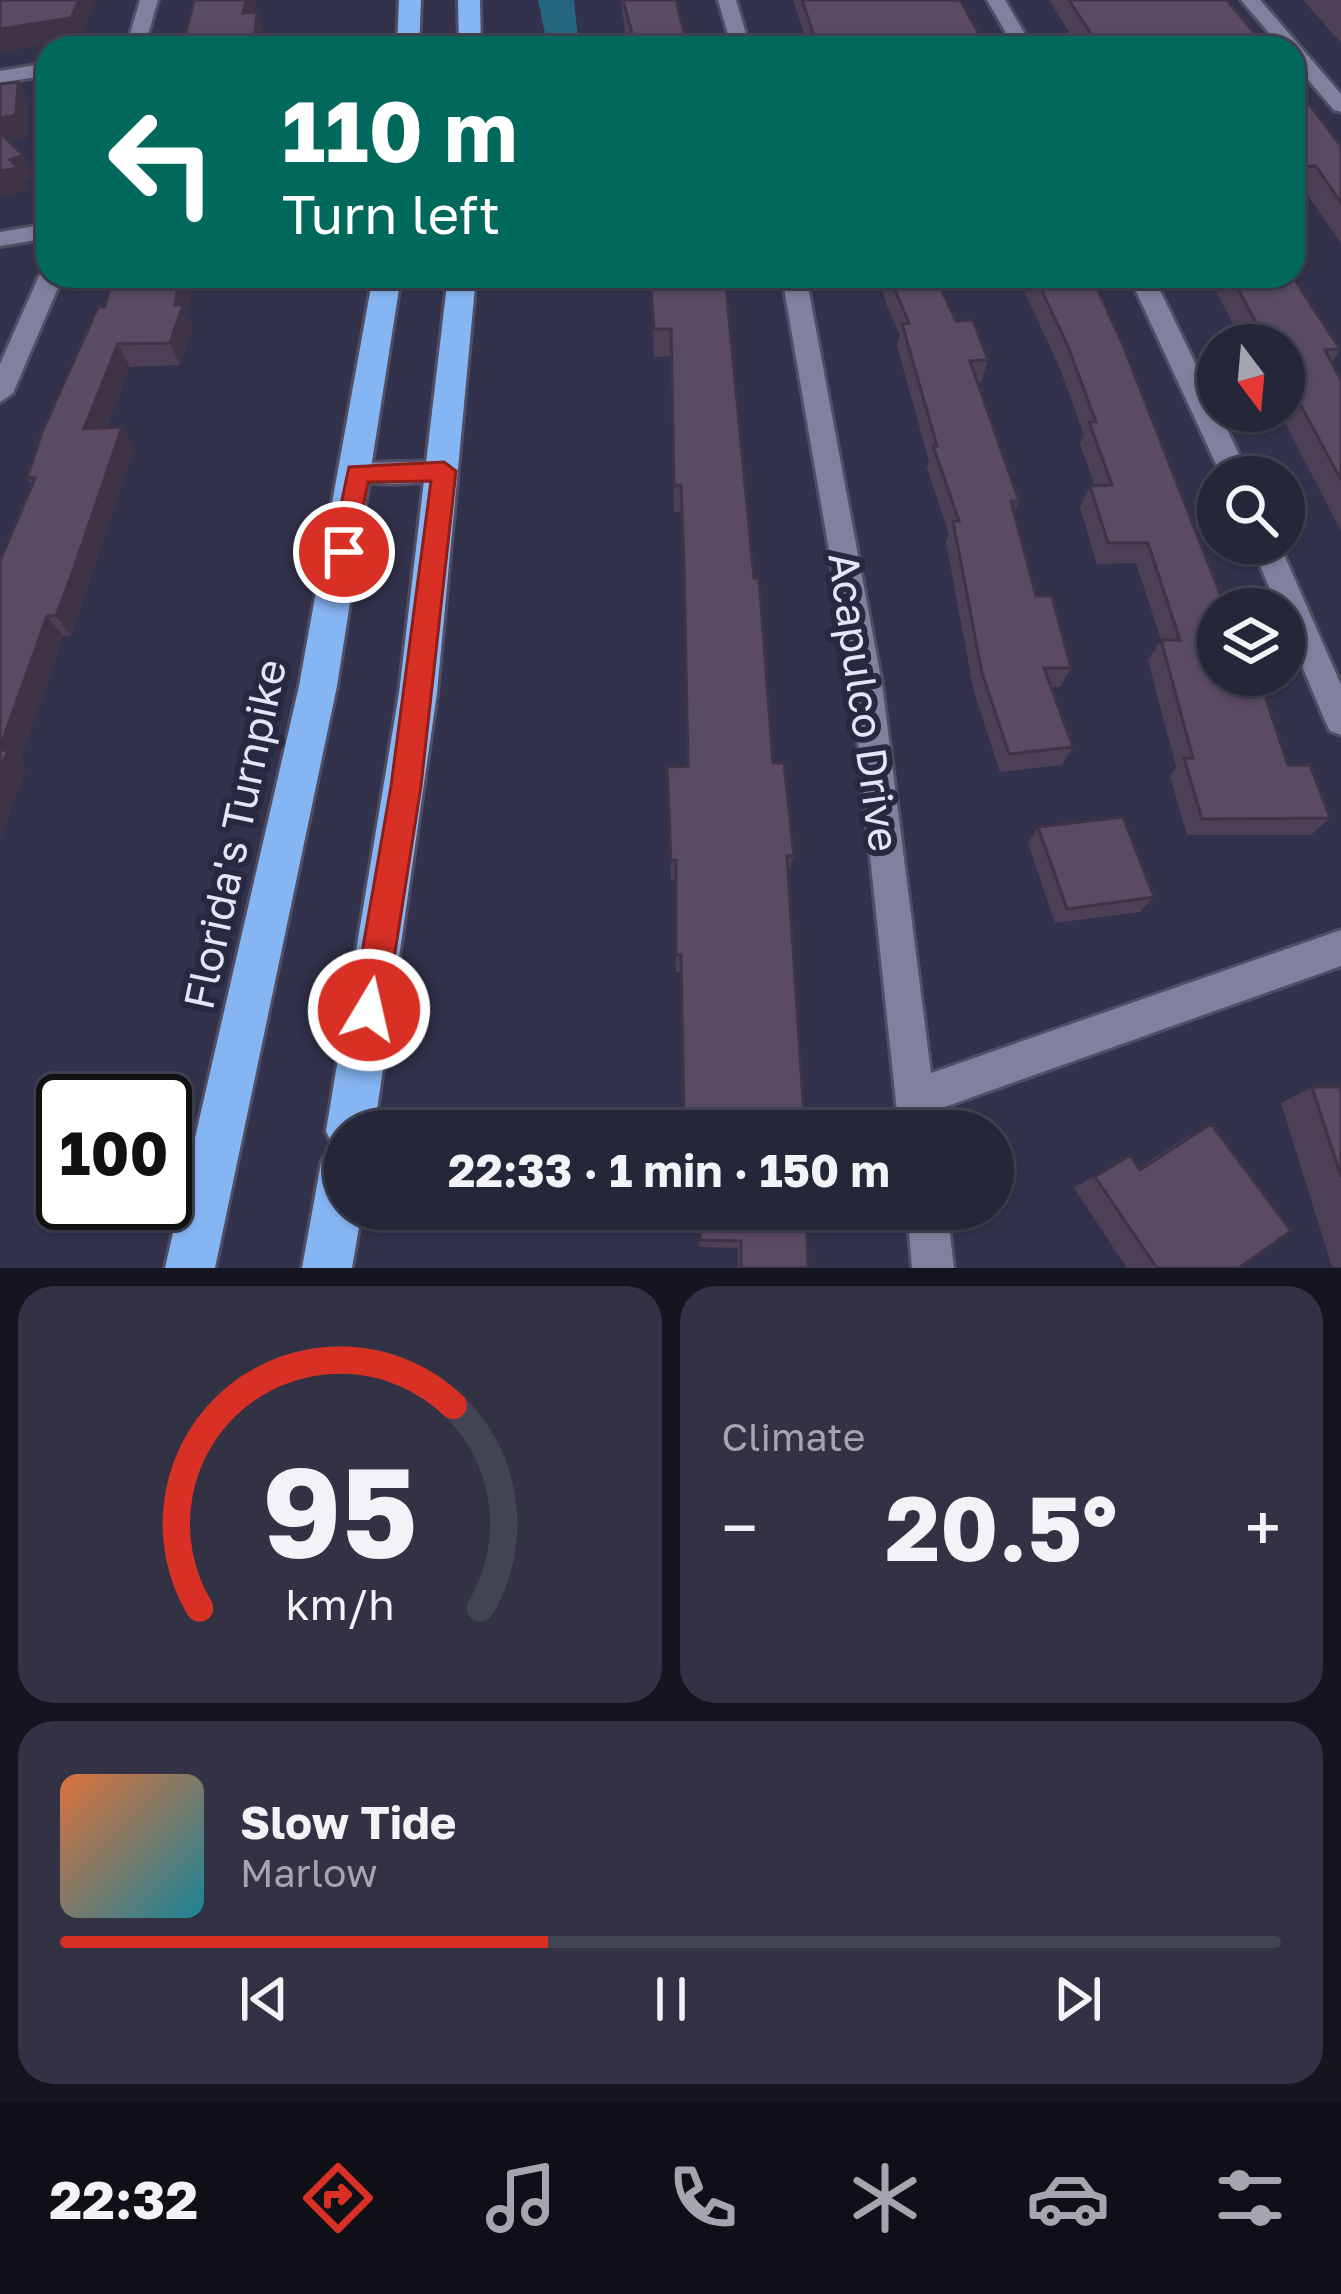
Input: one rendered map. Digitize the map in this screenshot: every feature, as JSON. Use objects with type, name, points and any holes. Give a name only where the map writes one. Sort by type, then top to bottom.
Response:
[{"type":"highway","points":[[408,36],[410,0]]},
{"type":"highway","points":[[469,0],[470,36]]},
{"type":"highway","name":"Florida's Turnpike","points":[[190,1268],[291,818],[357,473],[386,288]]},
{"type":"highway","points":[[353,1110],[406,786],[461,288]]},
{"type":"highway","points":[[327,1268],[334,1230]]},
{"type":"street","points":[[138,36],[149,0]]},
{"type":"street","points":[[727,0],[738,36]]},
{"type":"street","points":[[996,0],[1017,36]]},
{"type":"street","points":[[1250,0],[1281,36]]},
{"type":"street","points":[[1305,64],[1341,106]]},
{"type":"street","points":[[0,76],[36,71]]},
{"type":"street","points":[[0,239],[36,233]]},
{"type":"street","points":[[0,393],[46,288]]},
{"type":"street","name":"Acapulco Drive","points":[[796,288],[867,684],[917,1110]]},
{"type":"street","points":[[1147,288],[1225,456]]},
{"type":"street","points":[[357,473],[444,471]]},
{"type":"street","points":[[1274,564],[1341,721]]},
{"type":"street","points":[[927,1110],[1341,948]]},
{"type":"street","points":[[929,1230],[932,1268]]},
{"type":"water","points":[[538,0],[574,0],[578,36],[546,36]]},
{"type":"building","points":[[0,0],[79,0],[71,18],[0,29]]},
{"type":"building","points":[[194,0],[246,0],[243,13],[257,12],[254,36],[185,36]]},
{"type":"building","points":[[623,0],[676,0],[685,36],[633,36]]},
{"type":"building","points":[[802,0],[960,0],[980,36],[814,36]]},
{"type":"building","points":[[1069,0],[1227,0],[1257,36],[1092,36]]},
{"type":"building","points":[[18,82],[16,115],[0,118],[0,84]]},
{"type":"building","points":[[1305,99],[1341,146],[1341,203],[1316,166],[1305,167]]},
{"type":"building","points":[[0,133],[23,155],[10,160],[19,168],[0,171]]},
{"type":"building","points":[[110,288],[178,288],[175,305],[183,305],[170,343],[118,344],[84,429],[122,427],[56,616],[47,616],[0,748],[0,561],[35,478],[27,478],[42,432],[98,307],[105,307]]},
{"type":"building","points":[[651,288],[726,288],[754,578],[759,578],[773,763],[784,763],[794,856],[787,856],[804,1110],[684,1110],[681,955],[676,955],[676,860],[671,861],[667,767],[688,766],[681,485],[674,486],[671,329],[654,329]]},
{"type":"building","points":[[894,288],[941,288],[956,321],[973,320],[988,360],[970,361],[1019,501],[1011,501],[1036,596],[1052,596],[1071,668],[1044,668],[1073,747],[1009,754],[982,673],[953,521],[959,521],[933,446],[937,446],[902,324],[909,323]]},
{"type":"building","points":[[1041,288],[1097,288],[1197,535],[1197,564],[1208,564],[1218,588],[1197,588],[1197,696],[1265,696],[1288,765],[1310,765],[1330,818],[1202,819],[1184,758],[1193,758],[1161,640],[1180,640],[1148,543],[1108,543],[1090,486],[1112,485],[1089,422],[1096,422]]},
{"type":"building","points":[[1237,288],[1300,288],[1340,349],[1325,350],[1341,380],[1341,480],[1305,413],[1305,324],[1257,324]]},
{"type":"building","points":[[1123,817],[1154,897],[1067,909],[1038,827]]},
{"type":"building","points":[[1312,1087],[1341,1087],[1341,1177]]},
{"type":"building","points":[[1211,1124],[1291,1231],[1239,1268],[1157,1268],[1095,1177],[1130,1155],[1140,1170]]},
{"type":"building","points":[[700,1230],[807,1230],[808,1268],[741,1268],[741,1241],[700,1240]]},
{"type":"route","points":[[344,552],[357,473],[444,471],[406,786],[369,1010]]}]
